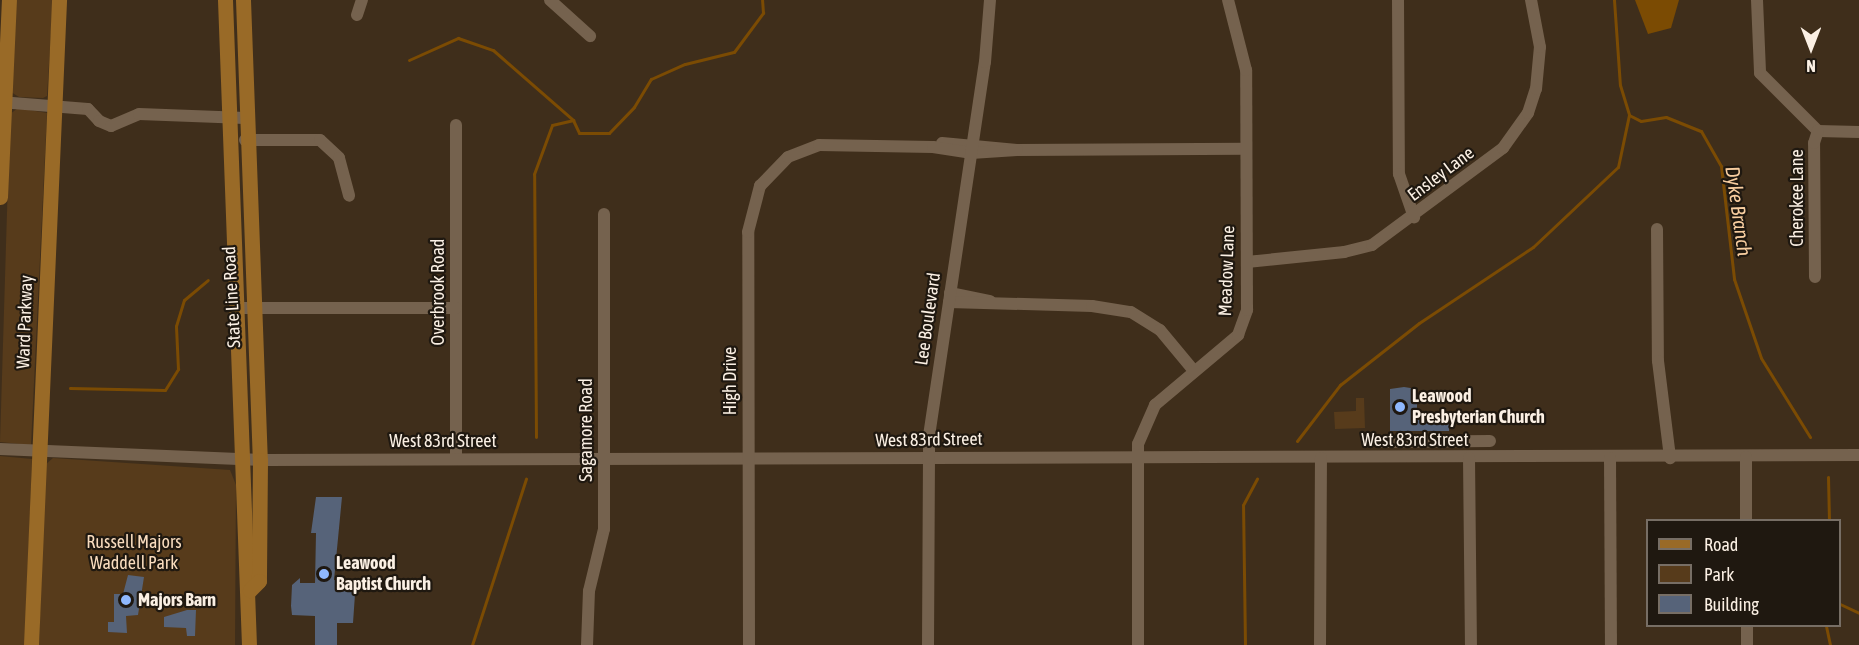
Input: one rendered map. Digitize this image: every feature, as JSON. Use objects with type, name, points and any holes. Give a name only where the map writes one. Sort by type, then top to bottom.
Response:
[{"type":"main road","points":[[0,196],[2,103],[9,0]]},
{"type":"main road","name":"Ward Parkway","points":[[31,645],[59,0]]},
{"type":"main road","name":"State Line Road","points":[[225,0],[243,460],[244,580],[250,590],[249,645]]},
{"type":"main road","name":"State Line Road","points":[[243,0],[245,140],[260,460],[259,580],[250,590]]},
{"type":"street","points":[[357,15],[362,0]]},
{"type":"street","points":[[550,0],[590,36]]},
{"type":"street","name":"Lee Boulevard","points":[[928,645],[927,458],[972,148],[990,0]]},
{"type":"street","name":"Meadow Lane","points":[[1138,645],[1137,457],[1155,405],[1243,326],[1247,262],[1245,58],[1228,0]]},
{"type":"street","points":[[1398,0],[1399,174],[1414,217]]},
{"type":"street","name":"Ensley Lane","points":[[1247,262],[1354,251],[1378,241],[1414,217],[1503,148],[1528,114],[1540,68],[1531,0]]},
{"type":"street","name":"Cherokee Lane","points":[[1757,0],[1760,73],[1818,131],[1814,143],[1815,277]]},
{"type":"street","points":[[2,103],[88,109],[99,121],[111,126],[139,114],[245,118]]},
{"type":"street","name":"Overbrook Road","points":[[456,125],[456,459]]},
{"type":"street","points":[[1818,131],[1859,132]]},
{"type":"street","points":[[245,140],[320,141],[339,158],[349,196]]},
{"type":"street","name":"High Drive","points":[[749,645],[749,214],[760,186],[772,170],[812,147],[972,148]]},
{"type":"street","points":[[972,148],[1017,150],[1246,149]]},
{"type":"street","name":"Sagamore Road","points":[[587,645],[589,591],[604,529],[604,213]]},
{"type":"street","points":[[1657,229],[1658,361],[1670,458]]},
{"type":"street","points":[[949,298],[1092,306],[1131,312],[1160,330],[1194,371]]},
{"type":"street","points":[[236,308],[456,308]]},
{"type":"street","points":[[1381,442],[1490,441]]},
{"type":"street","name":"West 83rd Street","points":[[0,449],[243,460],[749,461],[927,458],[1670,458],[1859,455]]},
{"type":"street","points":[[1746,457],[1746,519]]},
{"type":"street","points":[[1320,645],[1321,458]]},
{"type":"street","points":[[1469,458],[1471,645]]},
{"type":"street","points":[[1610,458],[1611,645]]},
{"type":"street","points":[[1747,627],[1747,645]]},
{"type":"green space","points":[[16,0],[53,0],[47,96],[43,98],[19,97],[11,92]]},
{"type":"green space","points":[[18,108],[47,113],[31,445],[0,442],[10,114]]},
{"type":"green space","points":[[1356,398],[1364,398],[1365,428],[1335,429],[1334,412],[1356,411]]},
{"type":"green space","points":[[0,456],[32,459],[25,645],[0,645]]},
{"type":"green space","name":"Russell Majors Waddell Park","points":[[53,458],[230,470],[236,485],[235,645],[39,645],[45,465]]},
{"type":"shaded area","points":[[1635,0],[1679,0],[1671,28],[1648,34]]},
{"type":"building","name":"Leawood Presbyterian Church","points":[[1404,387],[1417,389],[1417,413],[1449,413],[1449,431],[1390,431],[1390,389]]},
{"type":"building","name":"Leawood Baptist Church","points":[[316,497],[342,497],[334,580],[356,580],[353,623],[337,623],[337,645],[315,645],[315,616],[292,615],[292,585],[300,578],[300,583],[315,583],[316,533],[311,533]]},
{"type":"building","name":"Majors Barn","points":[[128,575],[144,577],[138,615],[126,616],[127,633],[108,632],[108,622],[114,622],[114,594],[123,594]]},
{"type":"building","points":[[187,610],[196,610],[195,636],[187,636],[186,628],[164,627],[164,617]]},
{"type":"waterway","points":[[536,437],[534,174],[552,125],[573,120],[579,133],[609,133],[634,107],[651,79],[685,64],[734,52],[763,13],[762,0]]},
{"type":"waterway","name":"Dyke Branch","points":[[1614,0],[1620,85],[1629,115],[1641,121],[1666,117],[1701,131],[1721,166],[1734,279],[1761,358],[1810,437]]},
{"type":"waterway","points":[[409,60],[458,38],[493,50],[572,119]]},
{"type":"waterway","points":[[1297,441],[1340,385],[1419,323],[1533,247],[1618,167],[1629,115]]},
{"type":"waterway","points":[[70,388],[165,390],[178,369],[176,326],[184,300],[208,280]]},
{"type":"waterway","points":[[1828,477],[1829,519]]},
{"type":"waterway","points":[[472,645],[526,479]]},
{"type":"waterway","points":[[1245,645],[1243,505],[1257,479]]},
{"type":"waterway","points":[[1841,604],[1859,613]]},
{"type":"waterway","points":[[1826,627],[1830,645]]},
{"type":"place","name":"Leawood Presbyterian Church","points":[[1400,407]]},
{"type":"place","name":"Leawood Baptist Church","points":[[324,574]]},
{"type":"place","name":"Majors Barn","points":[[126,600]]}]
